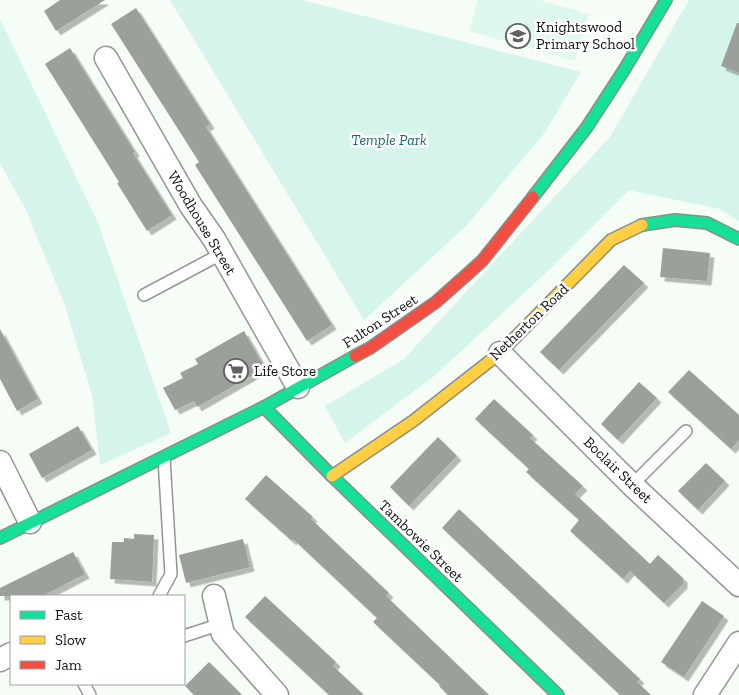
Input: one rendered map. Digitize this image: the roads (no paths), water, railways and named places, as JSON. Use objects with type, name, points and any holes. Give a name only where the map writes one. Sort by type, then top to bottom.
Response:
[{"type":"street","name":"Fulton Street","points":[[0,538],[264,407],[370,348],[436,302],[482,261],[587,127],[666,0]]},
{"type":"street","name":"Woodhouse Street","points":[[106,58],[191,206],[214,239],[298,387]]},
{"type":"street","name":"Netherton Road","points":[[332,476],[413,421],[500,353],[611,240],[642,226],[675,220],[708,223],[739,239]]},
{"type":"street","name":"Boclair Street","points":[[500,353],[632,485],[739,585]]},
{"type":"street","name":"Tambowie Street","points":[[264,407],[332,476],[558,695]]},
{"type":"street","points":[[0,462],[30,522]]},
{"type":"street","points":[[214,596],[223,634],[277,695]]},
{"type":"street","points":[[705,695],[739,643]]},
{"type":"lane","points":[[144,294],[221,254]]},
{"type":"lane","points":[[632,485],[686,431]]},
{"type":"lane","points":[[160,595],[170,574],[163,456]]},
{"type":"lane","points":[[185,636],[221,624]]},
{"type":"place","name":"Knightswood Primary School","points":[[518,36]]},
{"type":"place","name":"Life Store","points":[[236,371]]},
{"type":"park label","name":"Temple Park","points":[[389,140]]}]
